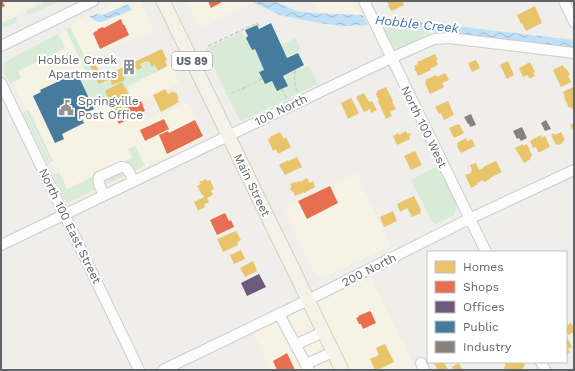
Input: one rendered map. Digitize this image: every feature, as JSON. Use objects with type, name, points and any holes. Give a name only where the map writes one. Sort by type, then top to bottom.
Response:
[{"type":"main road","name":"Main Street","points":[[163,1],[333,352],[339,369]]},
{"type":"street","points":[[1,46],[93,1]]},
{"type":"street","name":"North 100 West","points":[[364,1],[486,251]]},
{"type":"street","points":[[564,1],[574,22]]},
{"type":"street","name":"100 North","points":[[1,245],[391,58],[434,40],[449,38],[574,53]]},
{"type":"street","name":"North 100 East Street","points":[[1,83],[139,370]]},
{"type":"street","points":[[104,195],[98,181],[99,177],[121,166],[127,168],[133,181]]},
{"type":"street","name":"200 North","points":[[163,370],[470,219],[574,170]]},
{"type":"street","points":[[278,314],[307,367],[333,352]]},
{"type":"street","points":[[295,345],[323,332]]},
{"type":"path","points":[[208,46],[257,23],[260,28]]},
{"type":"path","points":[[295,70],[295,88],[298,93]]},
{"type":"path","points":[[231,94],[262,78]]},
{"type":"path","points":[[282,89],[287,98]]},
{"type":"shaded area","points":[[1,1],[31,1],[34,7],[1,23]]},
{"type":"shaded area","points":[[119,1],[140,1],[154,30],[131,41],[88,53],[84,56],[102,98],[171,65],[179,83],[141,101],[145,111],[143,113],[146,120],[188,102],[206,138],[71,203],[5,67],[55,44],[67,29],[79,20]]},
{"type":"shaded area","points":[[187,1],[258,1],[200,28]]},
{"type":"shaded area","points":[[314,1],[356,1],[363,15],[320,14]]},
{"type":"shaded area","points":[[356,173],[391,246],[324,277],[318,276],[314,273],[283,208]]},
{"type":"shaded area","points":[[367,270],[416,370],[271,370],[251,327]]},
{"type":"green space","points":[[48,1],[60,1],[29,15],[26,11]]},
{"type":"green space","points":[[15,17],[17,20],[16,22],[1,29],[1,24]]},
{"type":"green space","points":[[383,25],[433,31],[400,49],[395,48],[391,43]]},
{"type":"green space","points":[[70,27],[99,84],[110,79],[112,85],[121,82],[125,80],[123,75],[130,71],[129,70],[147,61],[149,61],[152,67],[155,65],[158,71],[127,86],[135,104],[114,114],[113,111],[111,112],[106,102],[94,108],[79,77],[80,73],[85,70],[66,30]]},
{"type":"green space","points":[[242,32],[252,50],[255,49],[264,70],[259,72],[265,84],[272,81],[278,91],[288,86],[283,76],[300,67],[302,69],[309,66],[318,84],[242,121],[239,119],[205,49]]},
{"type":"green space","points":[[58,35],[62,40],[64,49],[18,71],[21,78],[10,84],[3,70],[5,62]]},
{"type":"green space","points":[[296,38],[301,50],[286,57],[281,45]]},
{"type":"green space","points":[[29,110],[53,161],[51,162],[26,111]]},
{"type":"green space","points":[[25,111],[50,163],[48,164],[23,113]]},
{"type":"green space","points":[[135,146],[145,166],[68,203],[66,202],[53,175],[59,172],[67,189],[132,158],[128,149]]},
{"type":"green space","points":[[438,166],[457,203],[454,215],[434,225],[411,180]]},
{"type":"water","points":[[251,1],[274,1],[296,11],[310,13],[363,15],[368,25],[343,26],[303,20],[280,15]]},
{"type":"water","points":[[128,4],[132,10],[102,22],[98,22],[89,17],[96,14],[102,15]]},
{"type":"water","name":"Hobble Creek","points":[[379,17],[574,40],[574,49],[383,25]]},
{"type":"building: Homes","points":[[402,1],[404,5],[392,11],[388,6],[389,5],[387,2]]},
{"type":"building: Homes","points":[[535,6],[542,23],[526,31],[517,15]]},
{"type":"building: Homes","name":"Hobble Creek Apartments","points":[[162,49],[167,60],[165,61],[167,66],[158,71],[155,65],[152,67],[149,61],[147,61],[140,64],[142,68],[137,70],[136,67],[123,75],[125,80],[112,85],[110,79],[99,84],[86,57],[91,55],[102,77]]},
{"type":"building: Homes","points":[[435,54],[438,60],[436,60],[438,65],[418,76],[414,69],[414,66],[418,64],[417,62]]},
{"type":"building: Homes","points":[[476,60],[480,68],[472,72],[468,63]]},
{"type":"building: Homes","points":[[508,61],[514,75],[507,79],[500,65]]},
{"type":"building: Homes","points":[[530,62],[535,72],[533,73],[535,76],[531,78],[529,78],[528,75],[523,77],[519,68]]},
{"type":"building: Homes","points":[[563,65],[570,75],[568,76],[571,82],[561,87],[553,70]]},
{"type":"building: Homes","points":[[445,73],[449,80],[442,83],[444,87],[430,94],[425,80]]},
{"type":"building: Homes","points":[[122,82],[133,102],[115,111],[105,91]]},
{"type":"building: Homes","points":[[386,87],[396,109],[390,112],[392,116],[386,119],[376,94],[377,91]]},
{"type":"building: Homes","points":[[573,87],[574,108],[572,109],[571,107],[569,108],[563,92]]},
{"type":"building: Homes","points":[[165,89],[168,94],[173,91],[174,93],[176,92],[179,102],[161,112],[153,95]]},
{"type":"building: Homes","points":[[364,93],[369,102],[372,101],[377,110],[371,113],[370,109],[364,112],[356,97]]},
{"type":"building: Homes","points":[[351,98],[359,113],[348,119],[341,103]]},
{"type":"building: Homes","points":[[448,101],[454,115],[444,120],[441,113],[439,114],[435,107]]},
{"type":"building: Homes","points":[[574,123],[574,132],[570,125]]},
{"type":"building: Homes","points":[[459,124],[464,133],[454,138],[449,128]]},
{"type":"building: Homes","points":[[406,131],[407,134],[410,133],[411,135],[409,136],[410,139],[397,145],[393,136],[398,133],[399,135]]},
{"type":"building: Homes","points":[[280,132],[284,139],[286,137],[291,147],[278,154],[276,149],[273,151],[268,139]]},
{"type":"building: Homes","points":[[561,132],[565,140],[562,142],[563,143],[556,145],[551,135]]},
{"type":"building: Homes","points":[[541,135],[542,138],[545,136],[550,147],[538,152],[536,147],[533,148],[530,141]]},
{"type":"building: Homes","points":[[466,138],[467,141],[472,139],[475,146],[461,153],[457,143]]},
{"type":"building: Homes","points":[[523,144],[523,146],[527,144],[532,156],[530,157],[531,159],[524,163],[515,148]]},
{"type":"building: Homes","points":[[415,151],[422,165],[411,170],[404,156]]},
{"type":"building: Homes","points":[[297,157],[302,167],[285,175],[279,165]]},
{"type":"building: Homes","points":[[496,161],[502,172],[484,182],[483,180],[477,183],[478,184],[471,188],[465,175],[471,173],[472,170],[470,165],[476,163],[479,170]]},
{"type":"building: Homes","points":[[307,178],[310,183],[313,181],[315,187],[295,196],[290,188],[292,187],[290,184],[300,182]]},
{"type":"building: Homes","points":[[206,179],[207,181],[210,180],[214,189],[211,191],[213,195],[207,198],[209,202],[204,204],[205,207],[198,211],[194,202],[204,197],[197,186],[201,184],[199,182]]},
{"type":"building: Homes","points":[[414,196],[421,213],[412,217],[407,208],[400,212],[397,204]]},
{"type":"building: Homes","points":[[393,211],[397,221],[384,227],[380,217]]},
{"type":"building: Homes","points":[[236,231],[241,240],[237,242],[238,245],[223,252],[217,239]]},
{"type":"building: Homes","points":[[241,250],[245,259],[234,264],[230,255]]},
{"type":"building: Homes","points":[[253,261],[257,271],[245,277],[240,268]]},
{"type":"building: Homes","points":[[571,323],[574,329],[574,332],[568,335],[567,333],[567,325]]},
{"type":"building: Homes","points":[[567,337],[572,347],[568,349],[570,352],[567,354]]},
{"type":"building: Homes","points":[[385,344],[394,362],[375,370],[370,359],[379,355],[376,348]]},
{"type":"building: Homes","points":[[434,363],[444,363],[448,370],[438,370]]},
{"type":"building: Homes","points":[[459,363],[462,370],[454,370],[452,367]]},
{"type":"building: Homes","points":[[504,363],[524,363],[525,366],[522,368],[523,370],[505,370],[504,367],[506,366]]},
{"type":"building: Shops","points":[[1,1],[5,6],[1,8]]},
{"type":"building: Shops","points":[[208,1],[221,1],[222,2],[211,8]]},
{"type":"building: Shops","points":[[121,19],[129,35],[100,49],[93,33],[98,29],[104,28]]},
{"type":"building: Shops","points":[[141,101],[145,111],[119,124],[114,114]]},
{"type":"building: Shops","points":[[164,119],[169,129],[145,141],[140,130]]},
{"type":"building: Shops","points":[[195,120],[203,136],[167,154],[159,135],[168,131],[169,133]]},
{"type":"building: Shops","points":[[330,186],[338,203],[307,219],[298,201]]},
{"type":"building: Shops","points":[[225,213],[229,221],[231,220],[234,227],[217,235],[210,220]]},
{"type":"building: Shops","points":[[370,311],[376,323],[363,329],[356,318]]},
{"type":"building: Shops","points":[[287,353],[295,370],[277,370],[273,361]]},
{"type":"building: Offices","points":[[259,274],[266,287],[247,296],[241,283]]},
{"type":"building: Public","points":[[271,23],[287,58],[298,53],[304,65],[283,76],[288,86],[277,91],[272,81],[265,84],[259,72],[264,70],[255,49],[252,50],[246,38],[248,36],[245,30],[257,25],[259,29]]},
{"type":"building: Public","name":"Springville Post Office","points":[[72,75],[73,77],[78,75],[94,109],[80,115],[84,123],[62,134],[64,139],[55,143],[33,96],[41,92],[40,90]]},
{"type":"building: Industry","points":[[471,114],[476,125],[470,127],[464,117]]},
{"type":"building: Industry","points":[[546,120],[551,129],[545,131],[541,123]]},
{"type":"building: Industry","points":[[522,127],[527,138],[521,141],[519,138],[517,139],[513,131]]},
{"type":"place","name":"Hobble Creek Apartments","points":[[129,67]]},
{"type":"place","name":"Springville Post Office","points":[[66,108]]}]
